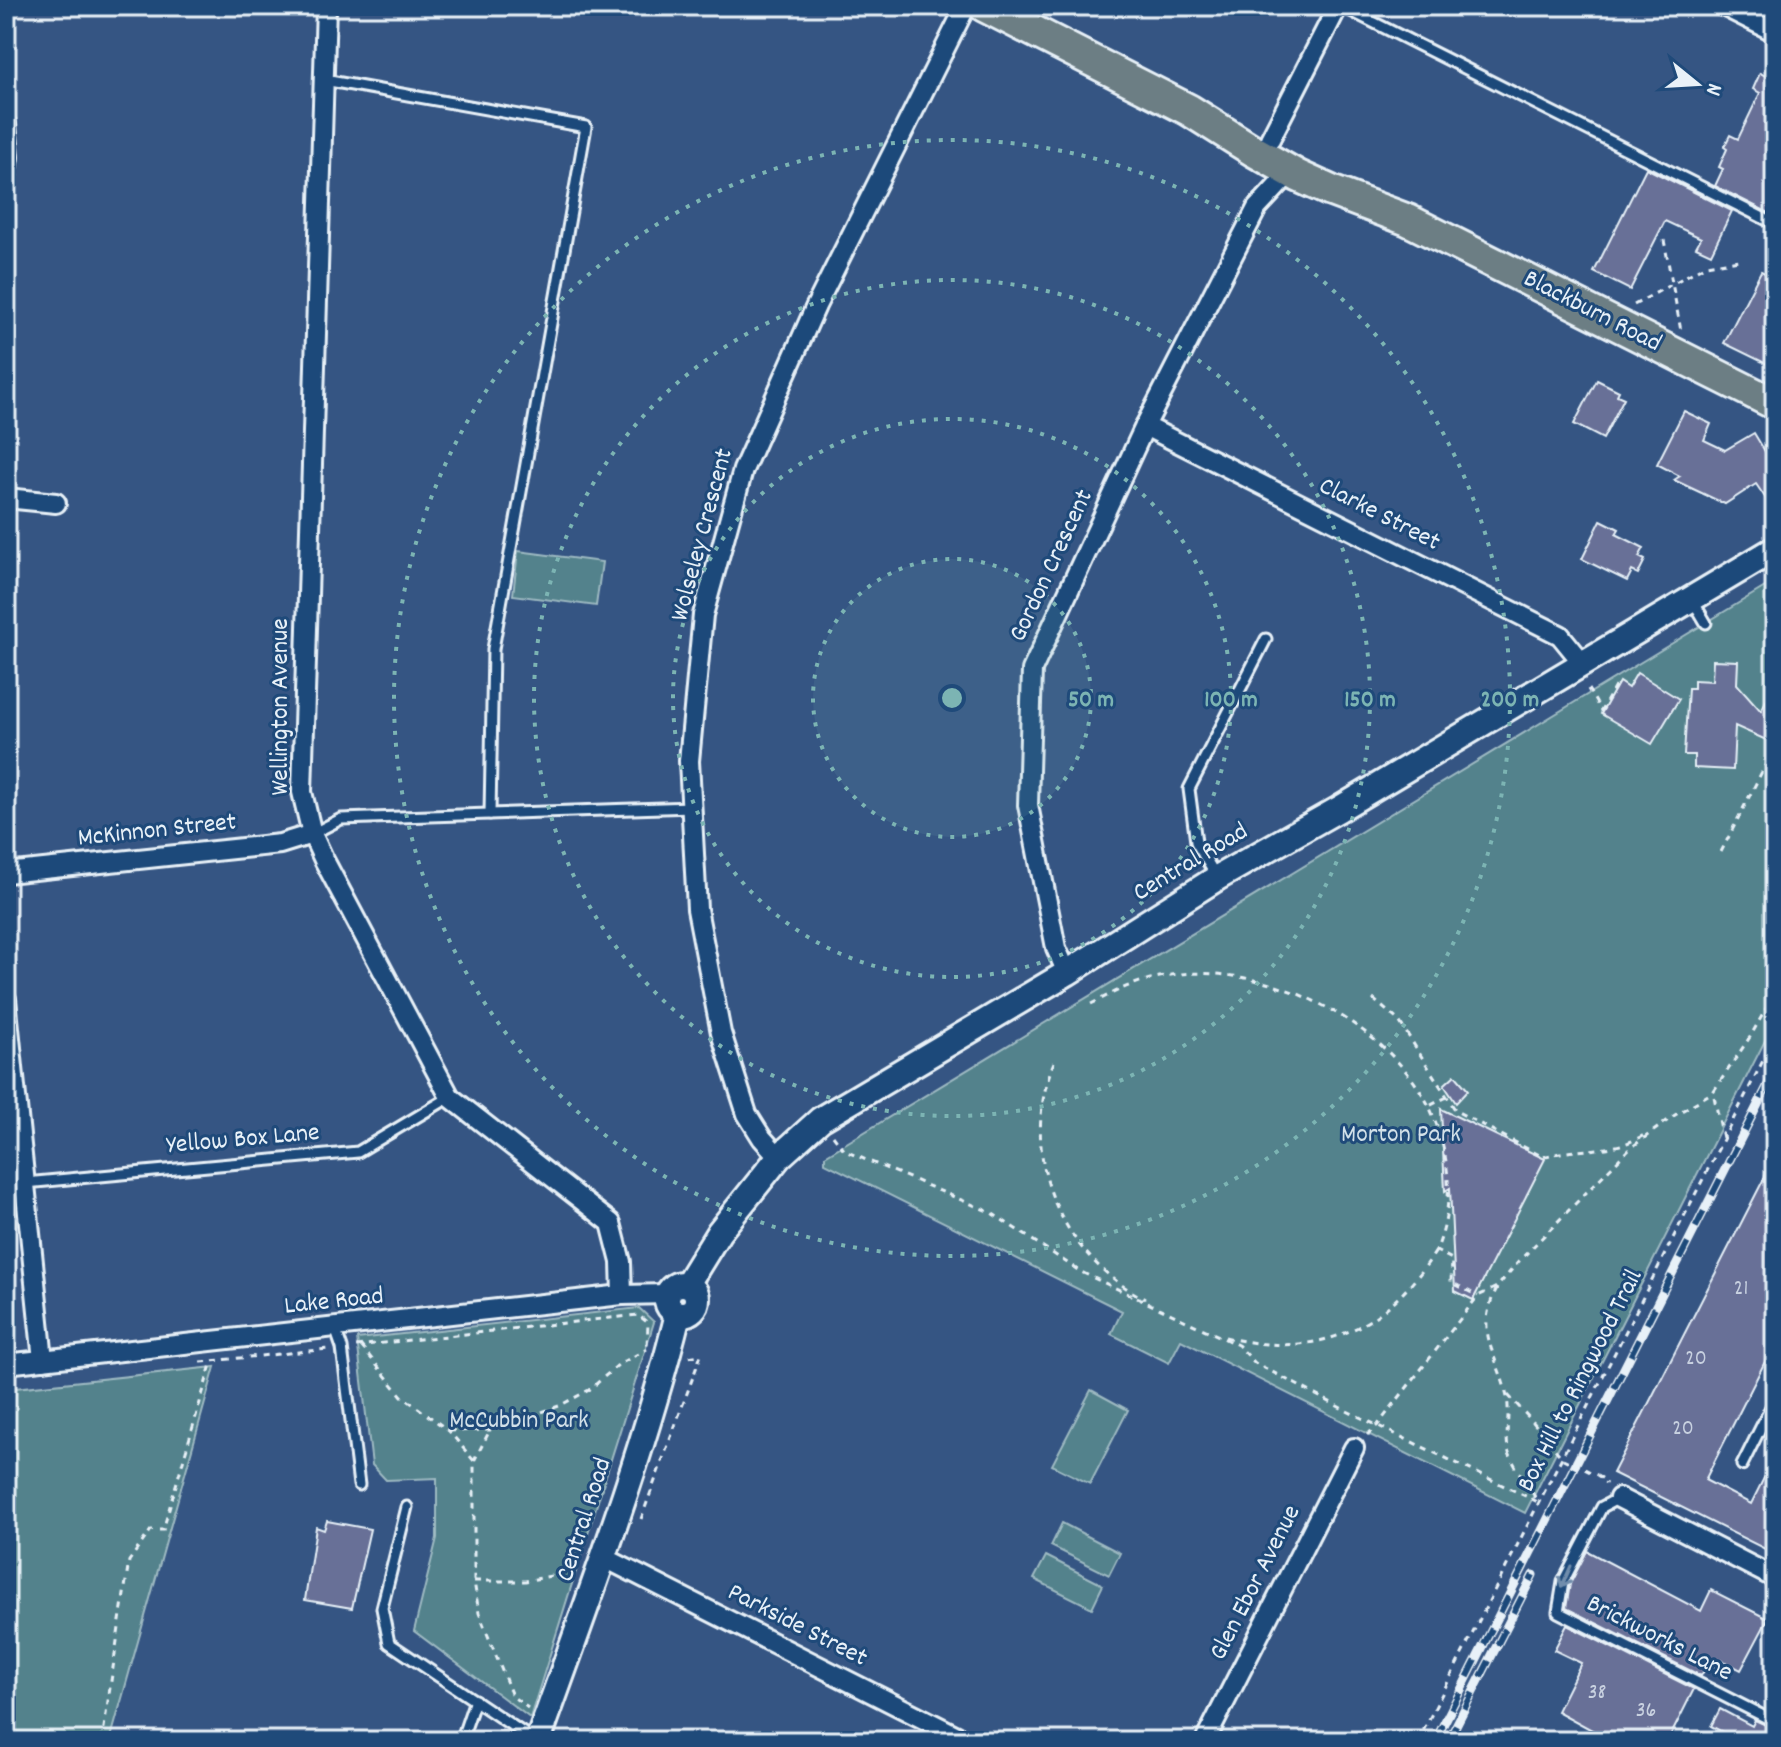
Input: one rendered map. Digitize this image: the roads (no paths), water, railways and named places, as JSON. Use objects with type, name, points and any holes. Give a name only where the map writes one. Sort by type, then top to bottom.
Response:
[{"type":"main road","name":"Blackburn Road","points":[[984,6],[1189,110],[1272,157],[1408,220],[1775,404]]},
{"type":"main road","name":"Blackburn Road","points":[[1272,157],[1347,179],[1408,220]]},
{"type":"street","name":"Wellington Avenue","points":[[326,6],[302,792],[312,834],[450,1097],[611,1223],[621,1262],[622,1295]]},
{"type":"street","name":"Wolseley Crescent","points":[[779,1157],[747,1114],[721,1033],[697,909],[689,761],[703,615],[743,470],[816,306],[966,6]]},
{"type":"street","points":[[1272,157],[1340,6]]},
{"type":"street","points":[[1723,6],[1775,32]]},
{"type":"street","points":[[6,124],[9,157],[6,176]]},
{"type":"street","name":"Gordon Crescent","points":[[1257,208],[1283,180],[1272,157]]},
{"type":"street","name":"Gordon Crescent","points":[[1067,973],[1056,948],[1028,805],[1032,670],[1145,426],[1257,208],[1263,179],[1272,157]]},
{"type":"street","name":"Clarke Street","points":[[1145,426],[1560,635],[1582,662]]},
{"type":"street","points":[[6,498],[56,503]]},
{"type":"street","name":"Central Road","points":[[537,1741],[603,1557],[666,1362],[677,1298],[719,1232],[779,1157],[821,1119],[1067,973],[1217,878],[1339,809],[1775,549]]},
{"type":"street","name":"McKinnon Street","points":[[6,873],[280,844],[312,834]]},
{"type":"street","points":[[6,999],[43,1360]]},
{"type":"street","name":"Lake Road","points":[[6,1364],[622,1295],[677,1298]]},
{"type":"street","name":"Glen Ebor Avenue","points":[[1205,1741],[1354,1448]]},
{"type":"street","points":[[1619,1498],[1775,1578]]},
{"type":"street","name":"Parkside Street","points":[[603,1557],[967,1741]]},
{"type":"lane","points":[[1340,6],[1775,224]]},
{"type":"lane","points":[[324,80],[586,127],[493,649],[490,814]]},
{"type":"lane","points":[[1691,598],[1706,623]]},
{"type":"lane","points":[[1217,878],[1196,842],[1189,789],[1266,639]]},
{"type":"lane","points":[[312,834],[341,819],[692,807]]},
{"type":"lane","name":"Yellow Box Lane","points":[[25,1183],[358,1152],[450,1097]]},
{"type":"lane","points":[[335,1328],[342,1348],[359,1485]]},
{"type":"lane","points":[[1742,1465],[1775,1399]]},
{"type":"lane","name":"Brickworks Lane","points":[[1619,1498],[1602,1507],[1563,1582],[1558,1597],[1558,1612],[1775,1722]]},
{"type":"lane","points":[[407,1507],[382,1608],[389,1643],[537,1741]]},
{"type":"lane","points":[[461,1741],[475,1700]]},
{"type":"railway","points":[[1435,1741],[1775,1071]]},
{"type":"railway","points":[[1448,1741],[1533,1575]]},
{"type":"park label","name":"Morton Park","points":[[1401,1135]]},
{"type":"park label","name":"McCubbin Park","points":[[519,1421]]}]
